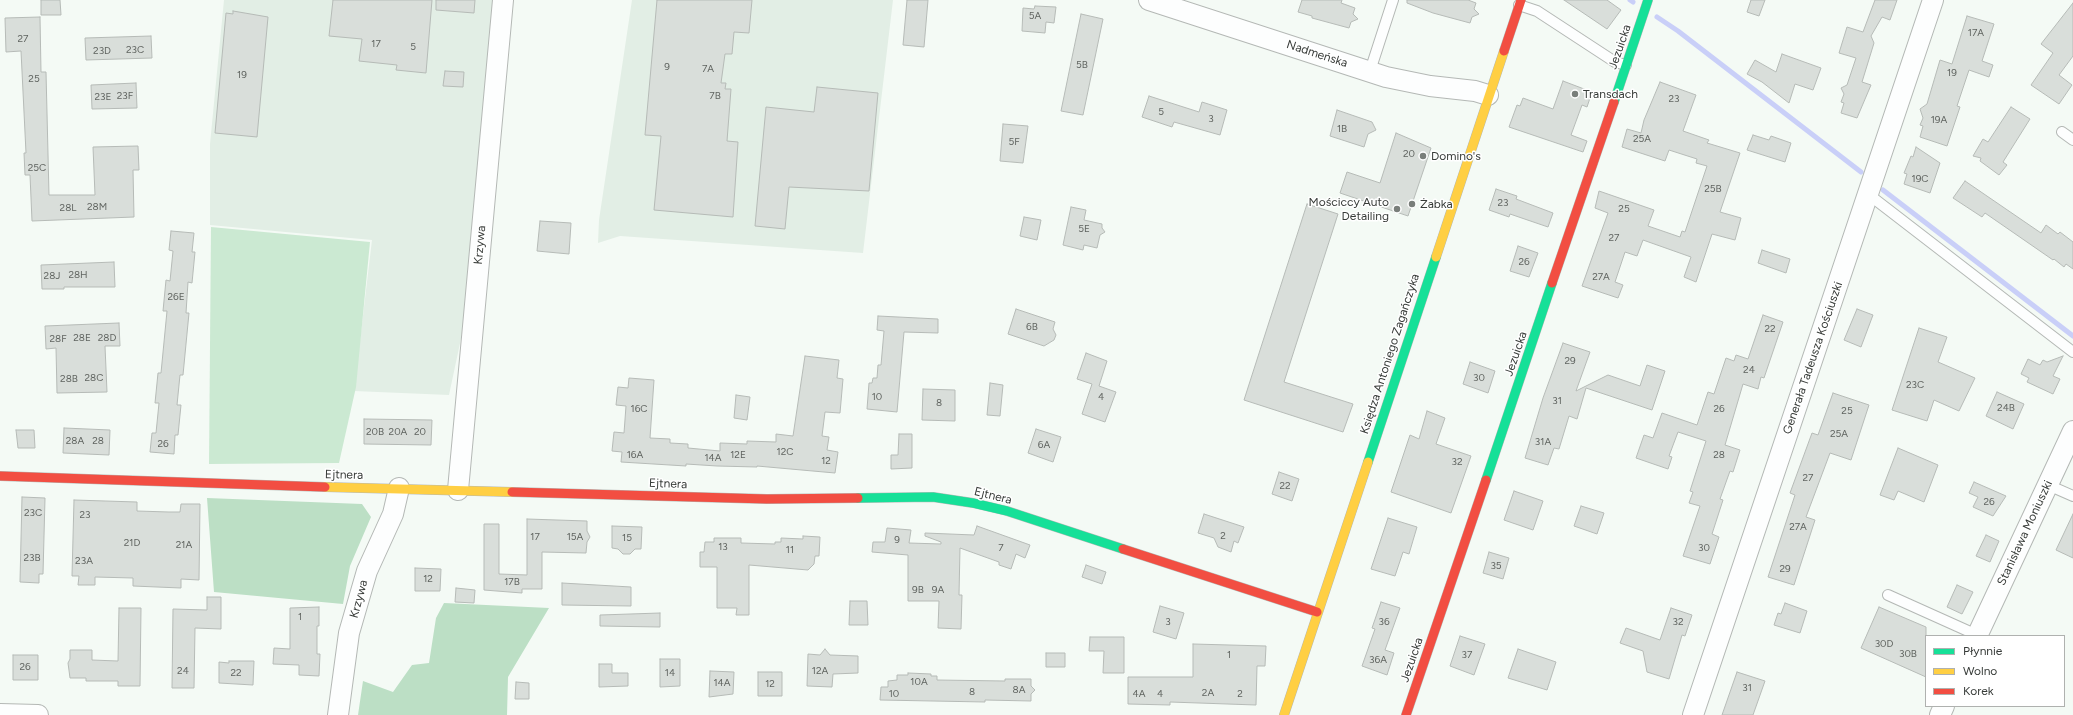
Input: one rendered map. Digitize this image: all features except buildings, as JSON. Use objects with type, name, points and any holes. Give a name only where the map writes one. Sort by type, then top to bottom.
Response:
[{"type":"street","name":"Krzywa","points":[[458,490],[503,0]]},
{"type":"street","name":"Nadmeńska","points":[[1149,0],[1407,82],[1475,91],[1488,95]]},
{"type":"street","name":"Jezuicka","points":[[1406,715],[1648,0]]},
{"type":"street","name":"Generała Tadeusza Kościuszki","points":[[1693,715],[1933,0]]},
{"type":"street","name":"Księdza Antoniego Zagańczyka","points":[[1284,715],[1520,2]]},
{"type":"street","name":"Stanisława Moniuszki","points":[[1977,635],[2073,430]]},
{"type":"street","name":"Ejtnera","points":[[0,476],[206,484],[767,499],[934,497],[973,503],[1007,511],[1317,612]]},
{"type":"street","name":"Krzywa","points":[[338,715],[349,633],[367,571],[393,514],[399,488]]},
{"type":"street","points":[[0,714],[38,715]]},
{"type":"lane","points":[[1370,71],[1393,0]]},
{"type":"lane","points":[[1520,2],[1538,11],[1615,62],[1626,65]]},
{"type":"lane","points":[[2062,132],[2073,140]]},
{"type":"lane","points":[[1868,194],[2073,352]]},
{"type":"lane","points":[[2048,485],[2073,496]]},
{"type":"lane","points":[[1888,595],[1975,635]]},
{"type":"shaded area","points":[[224,0],[500,0],[480,249],[449,395],[354,391],[372,240],[210,225],[210,144]]},
{"type":"shaded area","points":[[632,0],[893,0],[863,253],[620,236],[598,243],[599,220]]},
{"type":"green space","points":[[211,227],[370,242],[356,387],[339,463],[209,464]]},
{"type":"green space","points":[[207,498],[362,504],[371,517],[350,566],[343,604],[214,592]]},
{"type":"green space","points":[[444,603],[549,608],[508,677],[507,715],[358,715],[363,681],[393,692],[412,665],[429,663],[436,618]]},
{"type":"waterway","points":[[1657,17],[1678,31],[1861,172]]},
{"type":"waterway","points":[[1883,190],[2073,336]]},
{"type":"traffic: fast","points":[[1614,102],[1648,0]]},
{"type":"traffic: fast","points":[[1368,462],[1436,257]]},
{"type":"traffic: fast","points":[[1486,480],[1552,283]]},
{"type":"traffic: fast","points":[[858,498],[933,497],[973,503],[1007,511],[1123,549]]},
{"type":"traffic: slow","points":[[1436,257],[1504,51]]},
{"type":"traffic: slow","points":[[1284,715],[1368,462]]},
{"type":"traffic: slow","points":[[325,487],[512,492]]},
{"type":"traffic: jam","points":[[1504,51],[1521,0]]},
{"type":"traffic: jam","points":[[1552,283],[1614,102]]},
{"type":"traffic: jam","points":[[0,476],[325,487]]},
{"type":"traffic: jam","points":[[1406,715],[1486,480]]},
{"type":"traffic: jam","points":[[512,492],[767,499],[858,498]]},
{"type":"traffic: jam","points":[[1123,549],[1317,612]]},
{"type":"place","name":"Transdach","points":[[1575,94]]},
{"type":"place","name":"Domino's","points":[[1423,156]]},
{"type":"place","name":"Żabka","points":[[1412,204]]},
{"type":"place","name":"Mościccy Auto Detailing","points":[[1397,209]]}]
